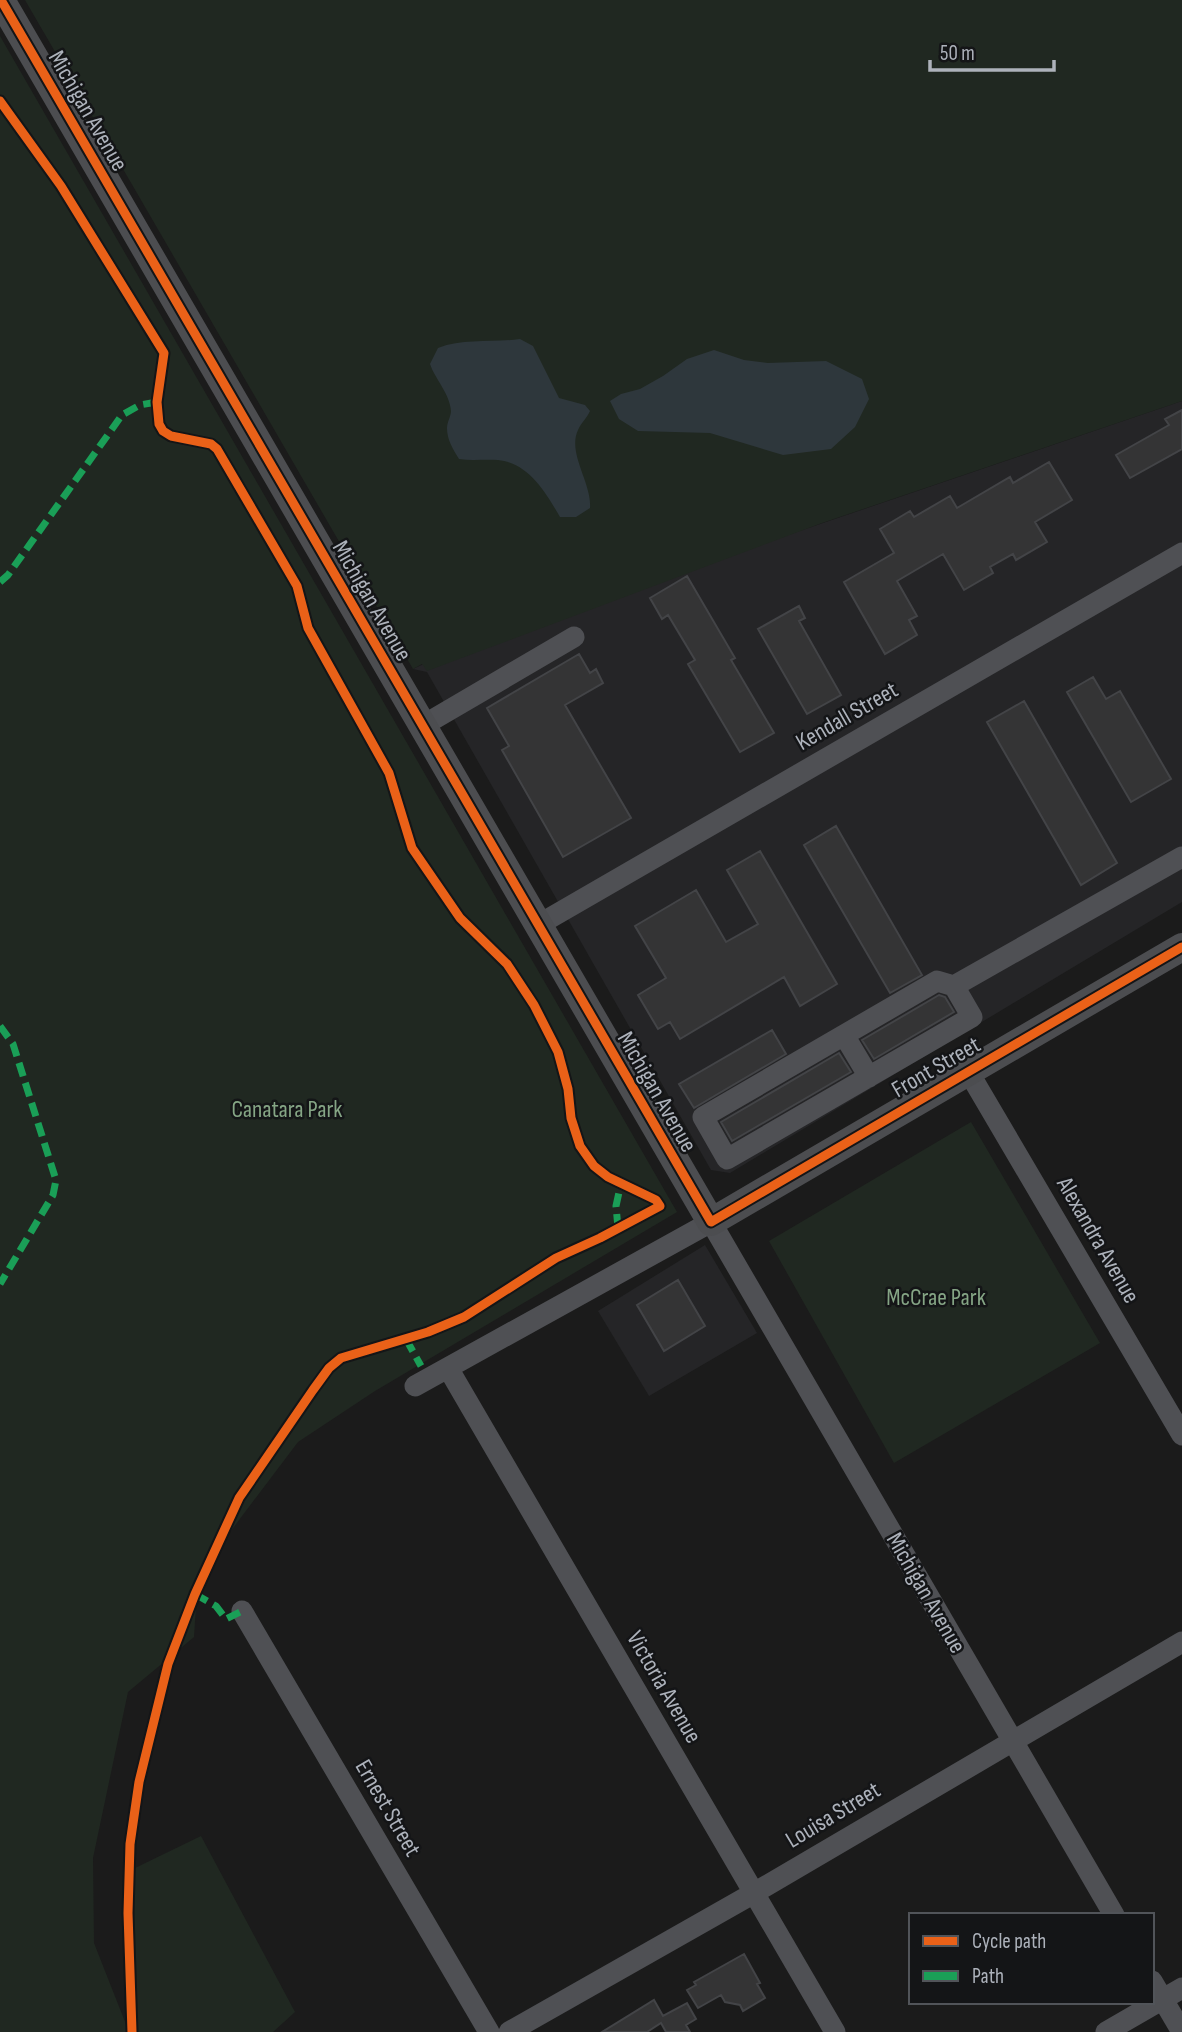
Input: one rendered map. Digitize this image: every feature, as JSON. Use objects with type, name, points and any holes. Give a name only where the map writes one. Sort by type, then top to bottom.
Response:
[{"type":"main road","name":"Michigan Avenue","points":[[1,0],[710,1222]]},
{"type":"main road","name":"Front Street","points":[[710,1222],[1182,947]]},
{"type":"street","name":"Kendall Street","points":[[538,925],[1182,553]]},
{"type":"street","points":[[422,726],[574,637]]},
{"type":"street","points":[[954,986],[1182,857]]},
{"type":"street","points":[[937,981],[954,986],[972,1017],[726,1159],[703,1117],[937,981]]},
{"type":"street","points":[[844,1035],[869,1077]]},
{"type":"street","name":"Alexandra Avenue","points":[[968,1071],[1182,1435]]},
{"type":"street","name":"Front Street","points":[[415,1386],[710,1222]]},
{"type":"street","name":"Michigan Avenue","points":[[710,1222],[1113,1913]]},
{"type":"street","name":"Victoria Avenue","points":[[448,1367],[835,2032]]},
{"type":"street","name":"Ernest Street","points":[[242,1611],[489,2032]]},
{"type":"street","name":"Louisa Street","points":[[509,2032],[754,1893],[1182,1642]]},
{"type":"street","points":[[1182,1988],[1158,1990],[1182,2032]]},
{"type":"street","points":[[1106,2032],[1141,2004]]},
{"type":"shaded area","points":[[520,339],[533,346],[559,398],[585,405],[590,411],[579,427],[575,439],[577,458],[590,498],[590,508],[576,517],[560,517],[549,498],[528,473],[519,467],[498,460],[459,459],[449,440],[447,428],[450,405],[430,364],[438,348],[468,342]]},
{"type":"shaded area","points":[[714,350],[744,360],[768,363],[826,361],[862,379],[869,399],[855,427],[831,449],[783,455],[710,433],[638,431],[619,419],[610,401],[621,394],[640,389],[687,359]]},
{"type":"shaded area","points":[[1182,401],[1182,902],[730,1173],[711,1170],[427,672],[413,669],[461,646]]},
{"type":"shaded area","points":[[705,1245],[757,1333],[649,1396],[598,1311]]},
{"type":"green space","points":[[25,0],[1182,0],[1182,401],[822,523],[427,671],[422,664],[413,669]]},
{"type":"green space","name":"Canatara Park","points":[[0,36],[677,1212],[375,1391],[298,1442],[227,1536],[196,1606],[194,1637],[128,1692],[93,1858],[94,1943],[129,2032],[0,2032]]},
{"type":"green space","name":"McCrae Park","points":[[971,1122],[1100,1343],[894,1463],[769,1241]]},
{"type":"green space","points":[[201,1836],[295,2012],[273,2032],[134,2032],[133,1869]]},
{"type":"building","points":[[1182,410],[1182,449],[1130,478],[1116,455],[1169,425],[1165,419]]},
{"type":"building","points":[[1049,462],[1072,500],[1035,522],[1047,542],[1016,560],[1013,554],[990,567],[993,573],[964,590],[943,554],[897,581],[917,616],[909,620],[917,635],[885,654],[844,582],[894,553],[880,529],[910,511],[914,517],[950,496],[957,508],[1010,477],[1013,483]]},
{"type":"building","points":[[687,576],[735,658],[731,660],[774,733],[740,752],[688,664],[695,660],[668,615],[662,619],[650,598]]},
{"type":"building","points":[[799,606],[805,618],[799,621],[841,695],[807,714],[758,629]]},
{"type":"building","points":[[579,654],[590,673],[596,669],[603,683],[565,705],[631,818],[563,857],[502,750],[509,746],[487,708]]},
{"type":"building","points":[[1093,677],[1106,699],[1120,691],[1171,779],[1131,802],[1067,692]]},
{"type":"building","points":[[1024,701],[1117,863],[1081,885],[987,722]]},
{"type":"building","points":[[836,826],[922,975],[890,993],[804,845]]},
{"type":"building","points":[[760,851],[837,984],[800,1006],[784,977],[680,1039],[670,1022],[658,1029],[638,995],[666,978],[635,926],[696,890],[726,942],[758,924],[727,870]]},
{"type":"building","points":[[939,995],[945,997],[954,1012],[874,1059],[862,1040]]},
{"type":"building","points":[[772,1030],[786,1054],[694,1108],[679,1084]]},
{"type":"building","points":[[839,1053],[851,1072],[732,1141],[721,1122]]},
{"type":"building","points":[[678,1280],[705,1326],[664,1351],[637,1305]]},
{"type":"building","points":[[744,1954],[765,1998],[743,2011],[740,2005],[725,2002],[721,1995],[698,2008],[687,1990],[696,1985],[694,1982]]},
{"type":"building","points":[[654,2000],[663,2016],[687,2003],[696,2019],[686,2025],[690,2032],[666,2032],[661,2023],[647,2032],[602,2032]]},
{"type":"marked path","points":[[0,582],[8,575],[122,415],[140,405],[157,402]]},
{"type":"marked path","points":[[0,1026],[13,1044],[56,1180],[53,1195],[0,1284]]},
{"type":"marked path","points":[[618,1228],[616,1206],[621,1183]]},
{"type":"marked path","points":[[406,1339],[421,1366]]},
{"type":"marked path","points":[[195,1594],[216,1606],[226,1619],[242,1611]]},
{"type":"cycle path","points":[[1,0],[711,1222],[1182,947]]},
{"type":"cycle path","points":[[0,101],[61,186],[164,353],[157,402],[159,424],[163,431],[171,436],[211,444],[217,449],[297,586],[308,628],[389,773],[412,848],[460,918],[507,964],[534,1005],[558,1052],[568,1089],[571,1118],[580,1146],[594,1166],[608,1177],[656,1200],[660,1206],[556,1258],[464,1317],[428,1332],[341,1358],[329,1368],[239,1498],[195,1594],[168,1664],[139,1782],[130,1844],[128,1913],[132,2032]]}]
